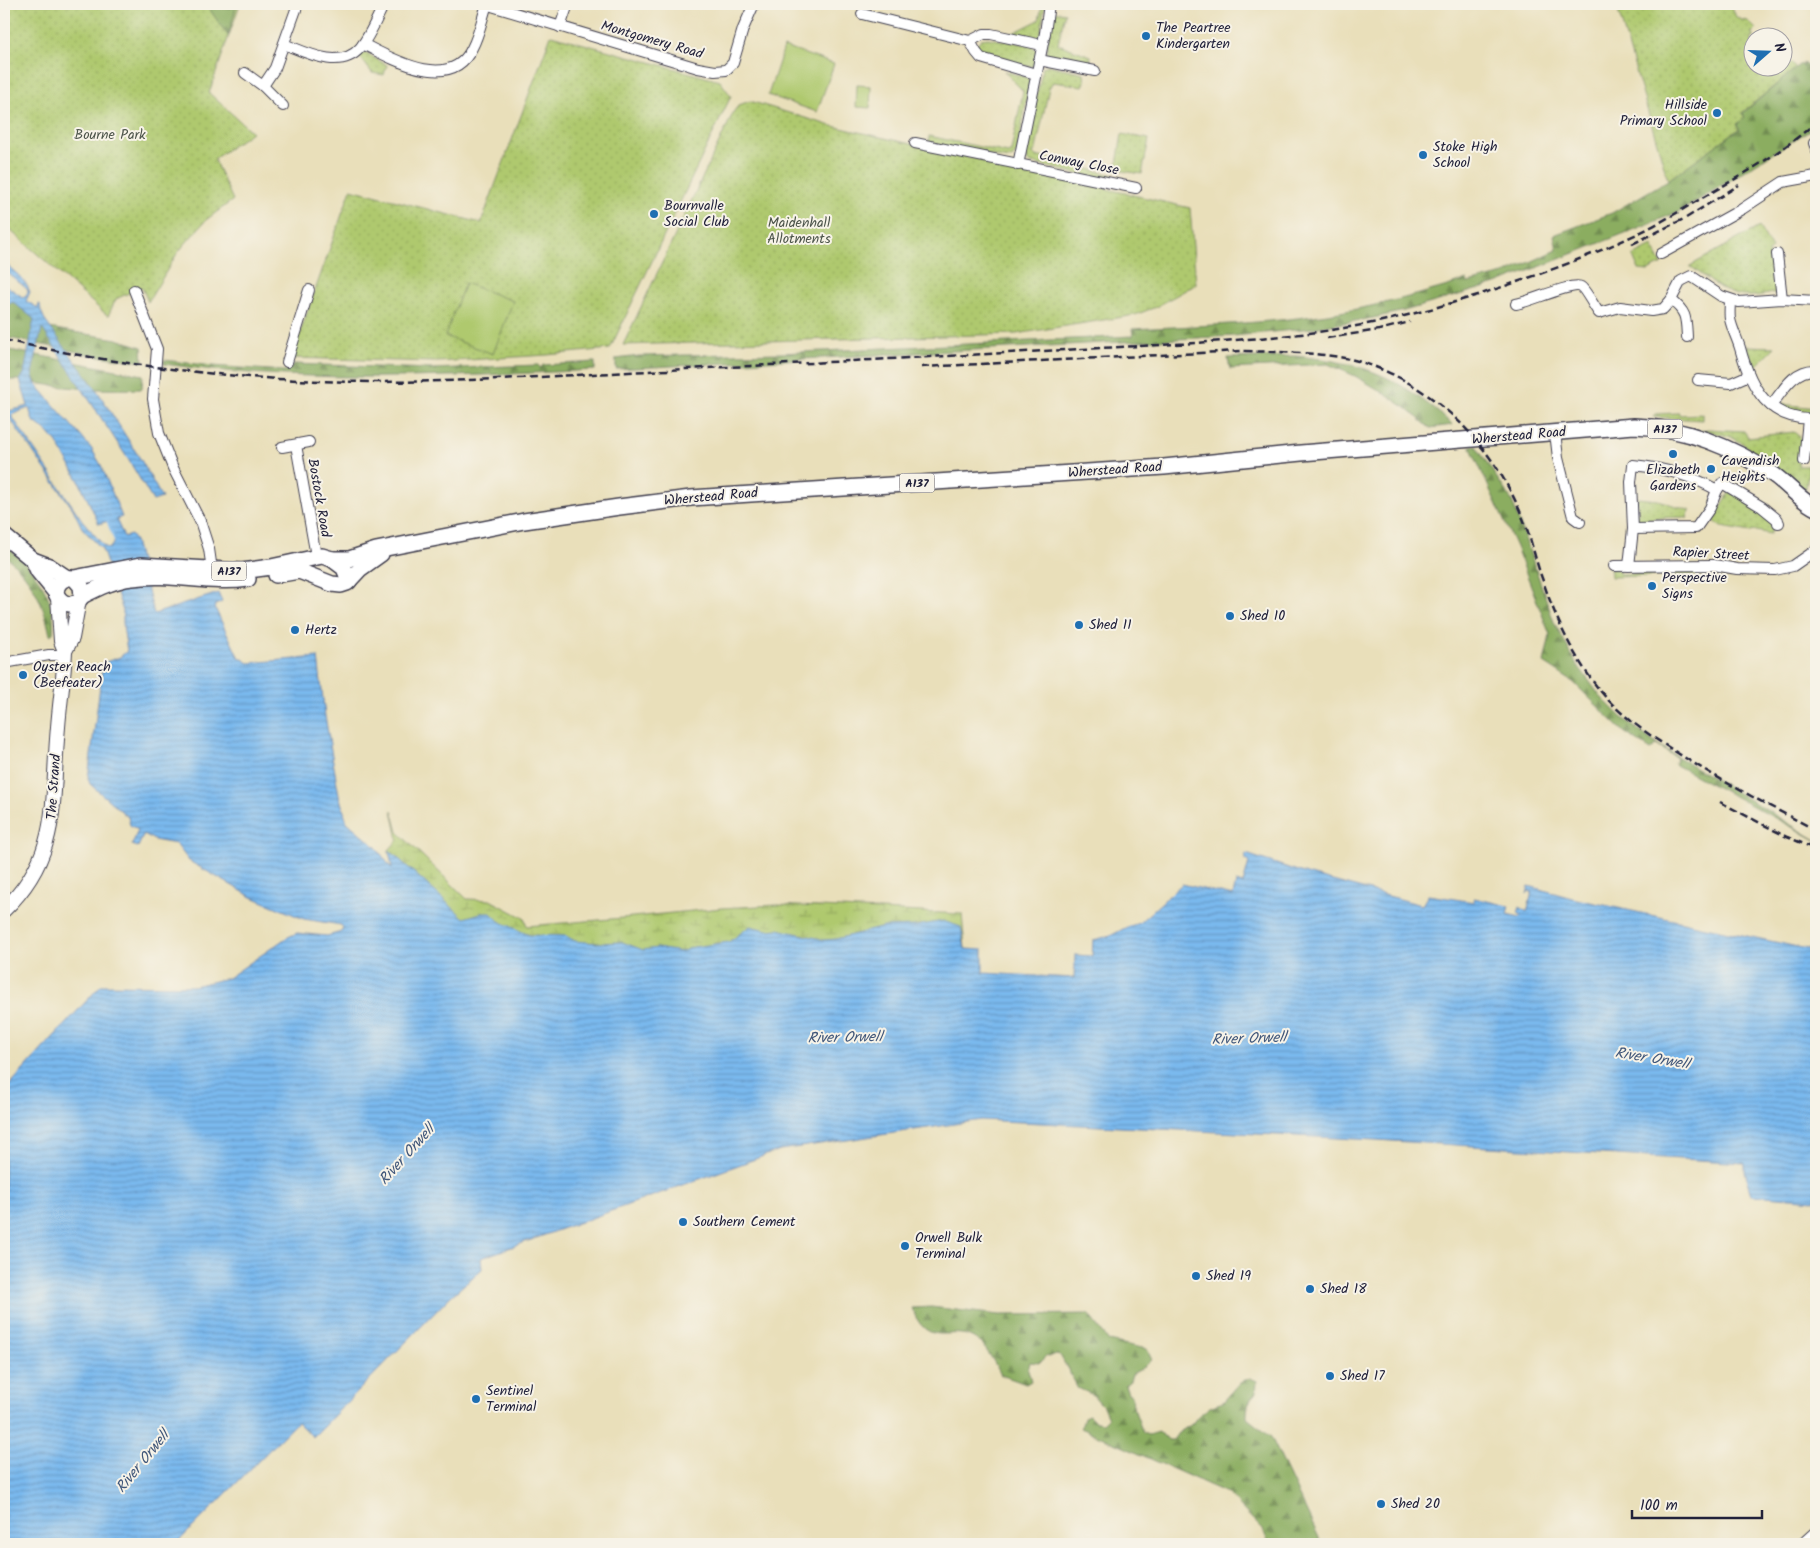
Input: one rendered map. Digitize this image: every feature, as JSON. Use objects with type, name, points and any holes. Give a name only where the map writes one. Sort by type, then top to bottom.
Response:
[{"type":"main road","name":"Wherstead Road","points":[[70,578],[106,578],[142,571],[242,570],[262,568],[316,556],[332,559],[349,559],[376,550],[524,521],[691,498],[1164,467],[1282,455],[1634,426],[1662,428],[1713,443],[1754,463],[1787,485],[1815,509]]},
{"type":"main road","points":[[4,536],[33,560],[49,566],[81,586],[80,598],[69,604],[60,601],[38,571],[33,560]]},
{"type":"main road","name":"Wherstead Road","points":[[142,571],[208,581],[239,581],[299,571],[332,584],[341,585],[347,583],[367,564],[401,545]]},
{"type":"main road","points":[[332,559],[344,568],[349,580]]},
{"type":"main road","points":[[57,595],[58,584],[70,578]]},
{"type":"main road","name":"Wherstead Road","points":[[80,598],[106,578]]},
{"type":"main road","name":"The Strand","points":[[57,595],[61,642],[65,653]]},
{"type":"main road","name":"The Strand","points":[[4,910],[19,895],[36,868],[48,842],[52,818],[65,653],[72,638],[80,598]]},
{"type":"main road","points":[[1805,1544],[1816,1534]]},
{"type":"street","points":[[263,86],[275,68],[298,4]]},
{"type":"street","points":[[284,44],[322,59],[335,60],[358,50],[384,4]]},
{"type":"street","points":[[363,44],[394,60],[428,71],[445,70],[462,62],[472,50],[486,4]]},
{"type":"street","name":"Montgomery Road","points":[[486,4],[715,72],[726,70],[733,63],[743,28],[754,4]]},
{"type":"street","points":[[560,27],[568,4]]},
{"type":"street","name":"Conway Close","points":[[1018,165],[1049,4]]},
{"type":"street","points":[[862,14],[970,40],[984,34],[991,34],[1042,45]]},
{"type":"street","points":[[970,40],[981,58],[1036,74]]},
{"type":"street","points":[[1039,60],[1095,71]]},
{"type":"street","points":[[245,73],[263,86],[283,106]]},
{"type":"street","name":"Conway Close","points":[[915,143],[1136,188]]},
{"type":"street","points":[[1661,254],[1742,210],[1783,182],[1816,176]]},
{"type":"street","points":[[1777,254],[1782,299]]},
{"type":"street","points":[[1516,304],[1575,285],[1584,288],[1599,313],[1620,307],[1651,311],[1658,310],[1666,307],[1681,281],[1691,276],[1730,300],[1748,302],[1782,299],[1816,301]]},
{"type":"street","points":[[134,290],[157,349],[153,399],[159,433],[173,468],[200,521],[209,550],[212,570]]},
{"type":"street","points":[[287,362],[310,290]]},
{"type":"street","points":[[1671,300],[1678,305],[1686,317],[1687,337]]},
{"type":"street","points":[[1730,300],[1730,318],[1743,361],[1759,395],[1771,406],[1792,418],[1812,419],[1804,461]]},
{"type":"street","points":[[1771,406],[1798,374],[1807,370],[1816,370]]},
{"type":"street","points":[[1698,380],[1731,383],[1749,375]]},
{"type":"street","points":[[1555,432],[1558,458],[1573,517],[1580,522]]},
{"type":"street","name":"Bostock Road","points":[[282,447],[309,442]]},
{"type":"street","name":"Bostock Road","points":[[296,445],[316,556]]},
{"type":"street","points":[[1628,566],[1633,529],[1631,482],[1633,465],[1675,472],[1705,483],[1717,490]]},
{"type":"street","points":[[1633,529],[1696,528],[1710,508],[1722,483],[1762,507],[1779,523]]},
{"type":"street","name":"Rapier Street","points":[[1614,566],[1714,565],[1737,569],[1775,570],[1793,566],[1816,550]]},
{"type":"street","name":"Rapier Street","points":[[1805,559],[1816,557]]},
{"type":"street","points":[[4,663],[65,653]]},
{"type":"green space","name":"Bourne Park","points":[[4,4],[240,4],[209,93],[252,132],[214,159],[233,200],[206,220],[178,252],[148,302],[142,287],[116,299],[108,316],[11,231],[4,216]]},
{"type":"green space","points":[[210,4],[237,4],[228,36],[210,10]]},
{"type":"green space","name":"Hillside Primary School","points":[[1616,4],[1731,4],[1736,17],[1748,21],[1755,28],[1742,28],[1742,78],[1784,78],[1743,112],[1746,124],[1668,180]]},
{"type":"green space","points":[[1042,5],[1045,6],[1040,36],[1036,38],[1011,34],[1039,20]]},
{"type":"green space","points":[[1053,11],[1065,13],[1058,44],[1091,56],[1090,64],[1067,63],[1046,54]]},
{"type":"green space","points":[[551,35],[720,81],[731,96],[610,349],[437,362],[291,358],[351,189],[481,223]]},
{"type":"green space","points":[[988,38],[1029,45],[1036,49],[1038,54],[1034,66],[1006,62],[984,55],[978,49],[977,44],[981,39]]},
{"type":"green space","points":[[784,47],[834,64],[817,112],[768,95]]},
{"type":"green space","points":[[363,52],[387,65],[384,75],[372,73],[357,53]]},
{"type":"green space","points":[[1803,63],[1815,73],[1809,79],[1814,87],[1816,85],[1816,126],[1681,211],[1496,284],[1404,311],[1313,328],[1234,336],[616,369],[616,359],[639,356],[781,353],[1133,336],[1132,329],[1282,320],[1342,312],[1431,291],[1467,280],[1468,283],[1504,274],[1557,250],[1554,235],[1612,213],[1668,180],[1739,129],[1737,124],[1745,118],[1743,113],[1784,78],[1792,78],[1792,72],[1801,64],[1804,68]]},
{"type":"green space","points":[[1048,65],[1084,73],[1085,82],[1083,86],[1053,82],[1049,88],[1036,149],[1033,153],[1036,156],[1113,175],[1112,182],[1028,162],[1024,152],[1043,67]]},
{"type":"green space","points":[[1004,71],[1028,78],[1030,81],[1017,153],[1013,157],[1008,159],[929,143],[929,136],[1008,153],[1011,151],[1023,91]]},
{"type":"green space","points":[[857,85],[871,86],[870,108],[856,107]]},
{"type":"green space","name":"Maidenhall Allotments","points":[[750,101],[828,125],[1190,208],[1196,284],[1156,307],[1135,315],[1016,334],[623,345],[734,111],[739,105]]},
{"type":"green space","points":[[1122,134],[1149,139],[1142,174],[1116,170]]},
{"type":"green space","points":[[1759,227],[1772,249],[1768,252],[1776,268],[1779,292],[1752,296],[1737,295],[1722,289],[1690,266]]},
{"type":"green space","points":[[1652,246],[1662,264],[1648,271],[1639,270],[1633,256]]},
{"type":"green space","points":[[465,283],[513,301],[493,354],[445,336]]},
{"type":"green space","points":[[13,302],[34,318],[34,329],[42,327],[117,339],[142,347],[143,362],[97,356],[4,337],[4,303]]},
{"type":"green space","points":[[1746,346],[1775,347],[1756,366]]},
{"type":"green space","points":[[4,349],[143,375],[142,389],[88,389],[48,385],[35,383],[32,373],[24,374],[20,380],[4,380]]},
{"type":"green space","points":[[1296,356],[1343,363],[1381,375],[1416,395],[1453,425],[1430,428],[1406,408],[1379,390],[1355,376],[1328,364],[1230,369],[1228,358]]},
{"type":"green space","points":[[164,360],[213,366],[284,371],[290,369],[294,364],[431,369],[538,365],[541,368],[543,365],[595,362],[595,370],[487,375],[326,377],[218,370],[164,364]]},
{"type":"green space","points":[[1781,404],[1816,408],[1816,415],[1799,414],[1784,409]]},
{"type":"green space","points":[[1679,413],[1679,415],[1702,414],[1702,420],[1653,417],[1655,414]]},
{"type":"green space","points":[[1702,430],[1744,431],[1748,437],[1794,432],[1801,438],[1798,466],[1809,466],[1806,488],[1757,456],[1742,443],[1729,436]]},
{"type":"green space","points":[[1470,446],[1476,446],[1512,501],[1554,622],[1576,663],[1600,696],[1621,717],[1655,743],[1816,840],[1674,764],[1677,758],[1656,745],[1651,750],[1624,732],[1573,682],[1544,663],[1550,635],[1516,547]]},
{"type":"green space","points":[[1730,492],[1776,522],[1770,534],[1722,527],[1713,520]]},
{"type":"green space","points":[[1637,498],[1658,500],[1691,511],[1687,519],[1685,517],[1654,518],[1644,526],[1637,524],[1635,517],[1638,513]]},
{"type":"green space","points":[[4,544],[33,572],[47,594],[53,619],[53,633],[50,635],[44,611],[34,590],[22,572],[4,555]]},
{"type":"green space","points":[[1610,569],[1619,570],[1619,574],[1659,573],[1659,569],[1725,570],[1730,573],[1731,578],[1716,575],[1611,577]]},
{"type":"green space","points":[[392,810],[398,832],[467,899],[490,900],[524,918],[527,926],[722,908],[778,905],[962,914],[965,949],[705,967],[475,927],[393,871],[389,850],[398,840]]},
{"type":"green space","points":[[931,1307],[999,1315],[1088,1314],[1109,1341],[1147,1349],[1152,1359],[1143,1368],[1132,1374],[1130,1381],[1125,1385],[1128,1393],[1132,1396],[1133,1406],[1143,1433],[1148,1435],[1158,1432],[1169,1440],[1173,1440],[1178,1433],[1192,1424],[1198,1416],[1210,1407],[1224,1401],[1241,1382],[1250,1378],[1257,1381],[1256,1393],[1248,1404],[1247,1418],[1271,1437],[1322,1544],[1269,1544],[1263,1530],[1227,1493],[1081,1428],[1084,1417],[1089,1415],[1096,1422],[1103,1423],[1108,1418],[1103,1406],[1093,1395],[1078,1388],[1060,1355],[1046,1356],[1039,1363],[1030,1362],[1028,1370],[1031,1381],[1026,1384],[1001,1375],[986,1349],[970,1336],[934,1333],[926,1330],[919,1322],[912,1308]]},
{"type":"water","name":"River Orwell","points":[[4,263],[26,284],[30,292],[26,301],[38,308],[40,304],[46,322],[98,392],[141,460],[162,498],[153,501],[128,459],[42,328],[32,373],[35,383],[91,448],[101,465],[122,517],[116,519],[124,537],[131,535],[135,541],[154,614],[218,593],[222,602],[214,606],[238,656],[249,663],[318,657],[325,716],[339,795],[347,822],[375,846],[392,869],[389,850],[464,918],[481,913],[491,913],[499,921],[529,935],[566,936],[575,941],[597,943],[622,942],[643,950],[657,948],[681,952],[693,947],[729,942],[750,926],[767,930],[778,929],[825,940],[884,927],[916,926],[943,921],[961,927],[965,949],[983,950],[983,973],[1074,978],[1075,955],[1092,956],[1093,940],[1110,936],[1139,923],[1182,884],[1233,896],[1236,882],[1243,884],[1249,862],[1245,860],[1246,854],[1310,875],[1422,905],[1428,895],[1474,902],[1474,898],[1509,906],[1507,914],[1520,917],[1521,915],[1518,913],[1520,907],[1527,912],[1532,892],[1529,891],[1527,894],[1529,886],[1572,898],[1816,951],[1816,1200],[1752,1195],[1745,1171],[1745,1163],[1376,1140],[981,1120],[780,1150],[481,1258],[482,1269],[451,1296],[313,1437],[297,1422],[176,1544],[4,1544],[4,1091],[101,985],[193,986],[228,978],[286,938],[297,933],[327,936],[341,932],[343,928],[341,925],[304,919],[252,897],[189,861],[176,844],[154,840],[144,834],[138,847],[132,845],[138,830],[130,825],[128,817],[90,784],[88,778],[103,663],[120,657],[127,651],[123,611],[102,549],[82,528],[73,509],[4,410],[4,404],[9,411],[28,406],[20,380],[24,374],[34,319],[13,302],[4,306],[4,300],[7,299],[4,297],[4,284],[24,298],[28,292],[27,289],[4,270]],"holes":[[[29,408],[33,421],[48,432],[57,443],[79,481],[99,524],[108,521],[116,540],[109,549],[104,546],[82,520],[11,415]]]},
{"type":"waterway","points":[[107,519],[116,543]]},
{"type":"railway","points":[[4,340],[82,356],[161,368],[279,379],[411,382],[502,379],[1196,343],[1312,333],[1383,321],[1415,313],[1478,295],[1585,257],[1656,224],[1742,175],[1768,159],[1816,122]]},
{"type":"railway","points":[[1632,244],[1686,218],[1739,185]]},
{"type":"railway","points":[[1327,338],[1379,330],[1410,322]]},
{"type":"railway","points":[[921,367],[1241,351],[1310,354],[1350,359],[1379,368],[1406,381],[1454,417],[1475,439],[1493,463],[1509,489],[1522,516],[1540,573],[1566,637],[1589,676],[1607,698],[1636,724],[1679,754],[1729,784],[1816,830]]},
{"type":"railway","points":[[1720,802],[1787,837],[1816,849]]},
{"type":"place","name":"The Peartree Kindergarten","points":[[1146,36]]},
{"type":"place","name":"Hillside Primary School","points":[[1717,113]]},
{"type":"place","name":"Stoke High School","points":[[1423,155]]},
{"type":"place","name":"Bournvalle Social Club","points":[[654,214]]},
{"type":"place","name":"Elizabeth Gardens","points":[[1673,454]]},
{"type":"place","name":"Cavendish Heights","points":[[1711,469]]},
{"type":"place","name":"Perspective Signs","points":[[1652,586]]},
{"type":"place","name":"Shed 10","points":[[1230,616]]},
{"type":"place","name":"Shed 11","points":[[1079,625]]},
{"type":"place","name":"Hertz","points":[[295,630]]},
{"type":"place","name":"Oyster Reach (Beefeater)","points":[[23,675]]},
{"type":"place","name":"Southern Cement","points":[[683,1222]]},
{"type":"place","name":"Orwell Bulk Terminal","points":[[905,1246]]},
{"type":"place","name":"Shed 19","points":[[1196,1276]]},
{"type":"place","name":"Shed 18","points":[[1310,1289]]},
{"type":"place","name":"Shed 17","points":[[1330,1376]]},
{"type":"place","name":"Sentinel Terminal","points":[[476,1399]]},
{"type":"place","name":"Shed 20","points":[[1381,1504]]}]
